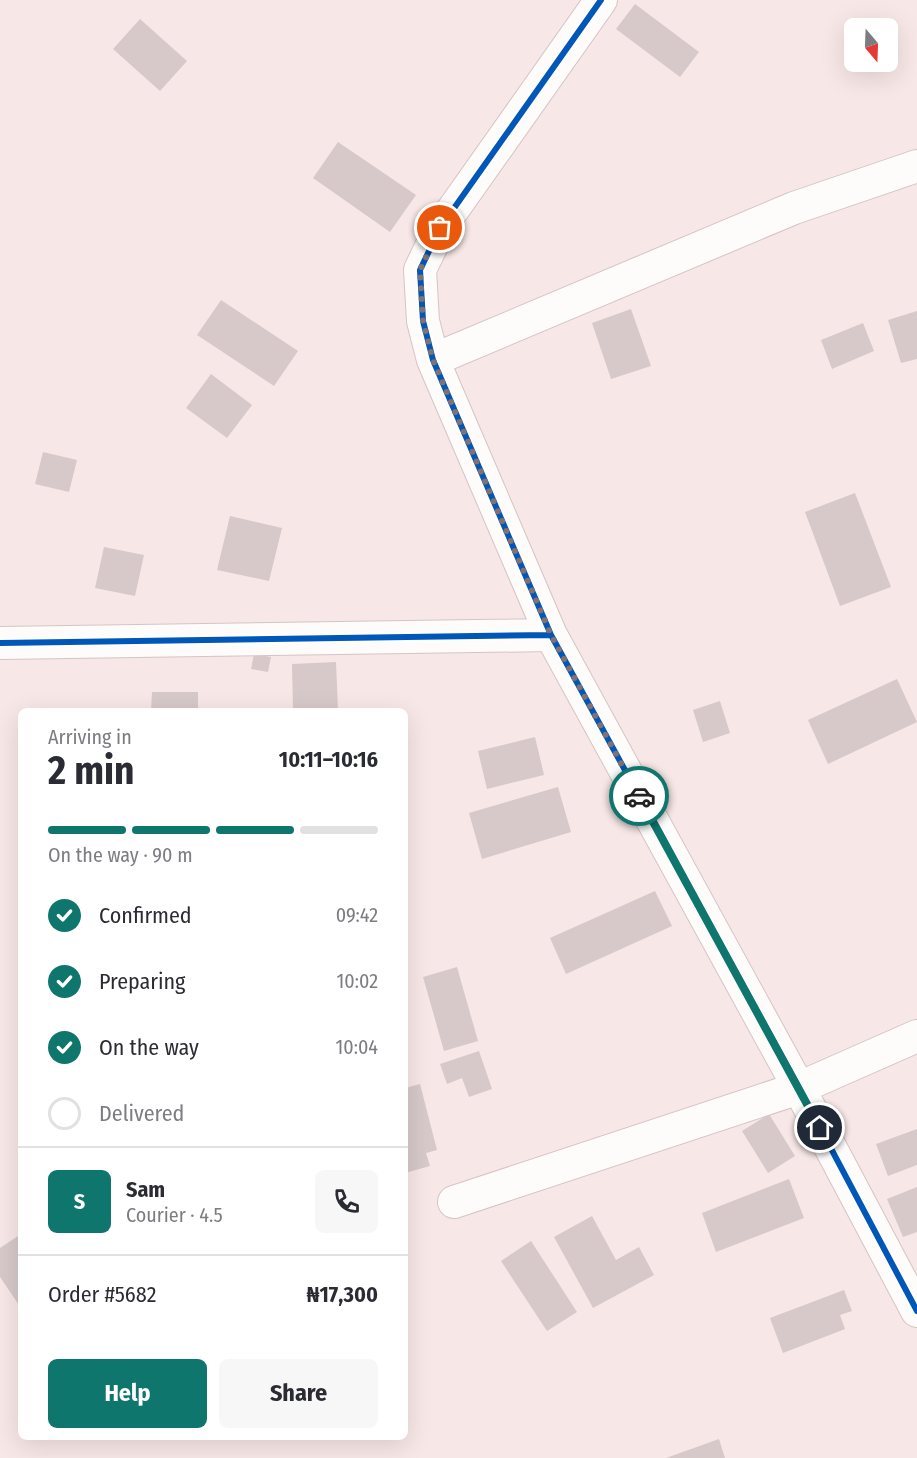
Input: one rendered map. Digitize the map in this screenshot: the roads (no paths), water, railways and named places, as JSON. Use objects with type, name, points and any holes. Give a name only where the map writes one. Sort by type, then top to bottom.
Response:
[{"type":"street","points":[[601,0],[440,228],[420,270],[423,321],[433,360],[551,635],[799,1088],[917,1311]]},
{"type":"street","points":[[433,360],[794,208],[917,166]]},
{"type":"street","points":[[0,643],[551,635]]},
{"type":"street","points":[[454,1202],[799,1088],[917,1036]]}]
